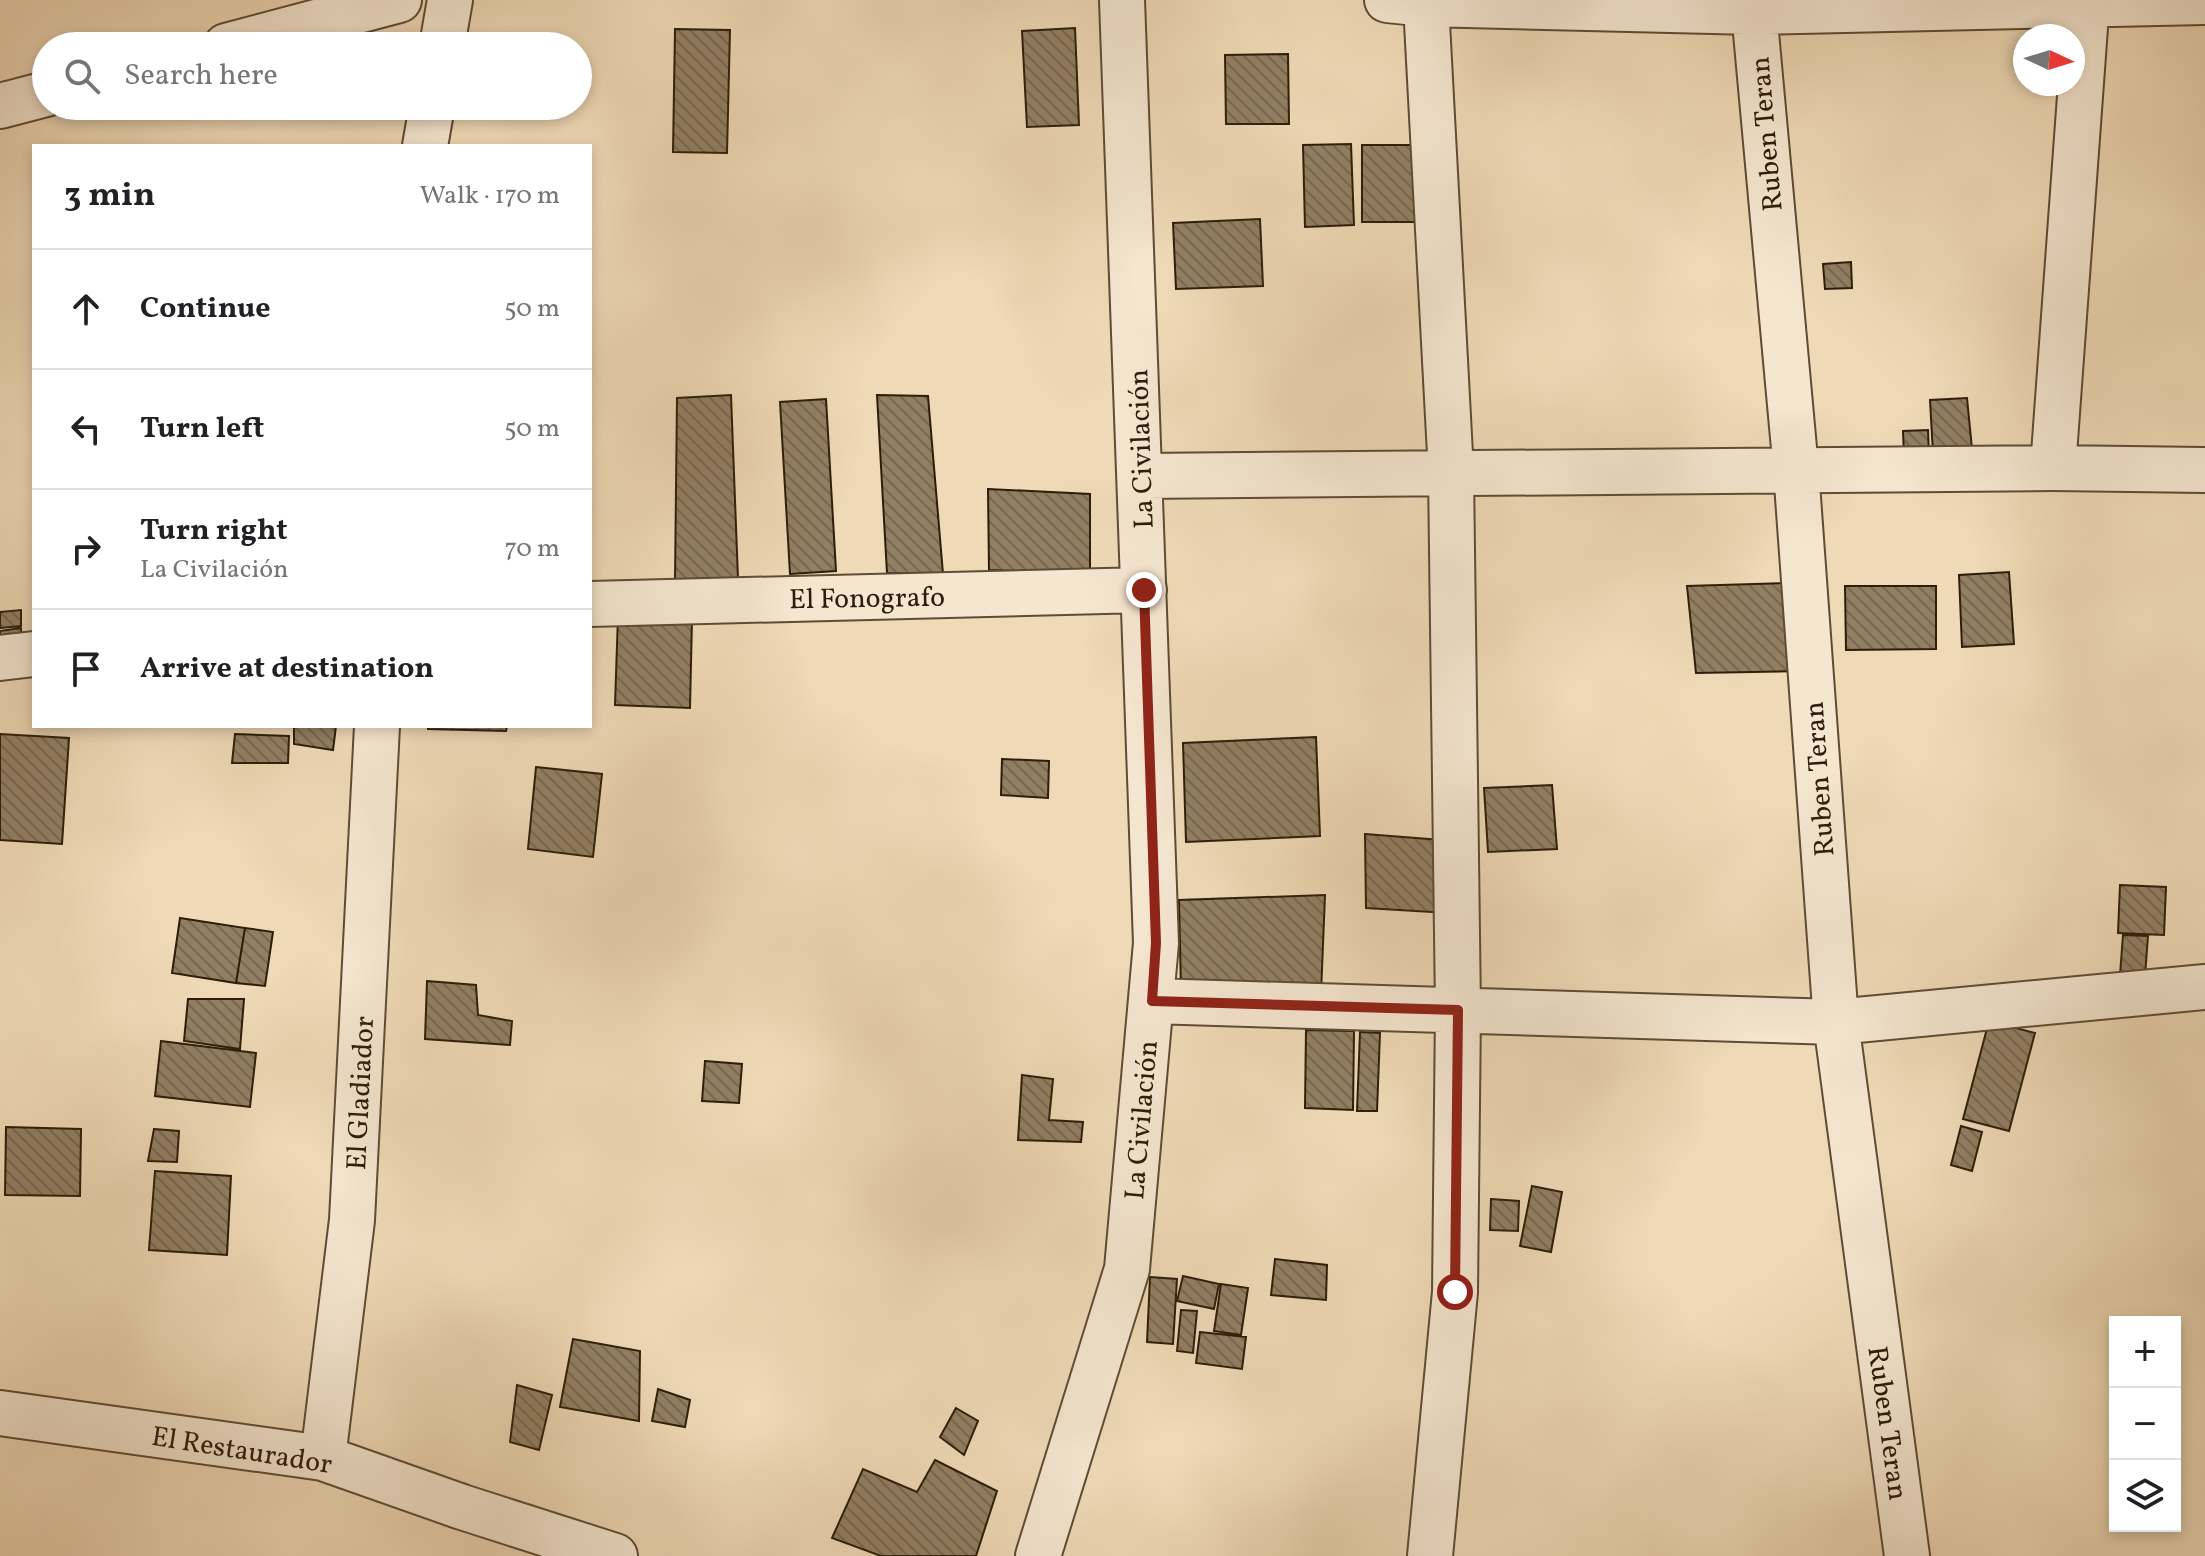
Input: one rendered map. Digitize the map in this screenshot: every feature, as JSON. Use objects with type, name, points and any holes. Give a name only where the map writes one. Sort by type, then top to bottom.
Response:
[{"type":"street","points":[[279,32],[399,0]]},
{"type":"street","points":[[444,32],[450,0]]},
{"type":"street","name":"La Civilación","points":[[1038,1556],[1127,1269],[1156,943],[1122,0]]},
{"type":"street","points":[[1430,1556],[1455,1292],[1458,1010],[1451,473],[1407,2],[1753,6],[2205,2]]},
{"type":"street","points":[[2053,468],[2087,2]]},
{"type":"street","name":"Ruben Teran","points":[[1753,6],[1796,470],[1836,1022],[1907,1556]]},
{"type":"street","points":[[0,106],[32,98]]},
{"type":"street","points":[[425,144],[430,120]]},
{"type":"street","points":[[1141,476],[2053,468],[2205,470]]},
{"type":"street","name":"El Fonografo","points":[[592,604],[1144,590]]},
{"type":"street","points":[[0,658],[32,654]]},
{"type":"street","name":"El Gladiador","points":[[323,1458],[352,1220],[377,728]]},
{"type":"street","points":[[1152,1001],[1836,1022],[2205,987]]},
{"type":"street","name":"El Restaurador","points":[[0,1413],[323,1458],[615,1556]]},
{"type":"building","points":[[1075,28],[1079,125],[1027,127],[1022,31]]},
{"type":"building","points":[[675,29],[730,30],[727,153],[673,152]]},
{"type":"building","points":[[1288,54],[1289,124],[1226,124],[1225,55]]},
{"type":"building","points":[[1351,144],[1354,225],[1305,227],[1303,145]]},
{"type":"building","points":[[1362,145],[1423,145],[1423,222],[1362,222]]},
{"type":"building","points":[[1260,219],[1263,286],[1176,289],[1173,223]]},
{"type":"building","points":[[1851,262],[1852,288],[1825,289],[1823,264]]},
{"type":"building","points":[[731,395],[738,579],[675,582],[677,398]]},
{"type":"building","points":[[877,395],[928,396],[943,574],[887,573]]},
{"type":"building","points":[[1967,398],[1972,449],[1933,454],[1930,400]]},
{"type":"building","points":[[826,399],[836,571],[790,574],[780,402]]},
{"type":"building","points":[[1928,430],[1929,455],[1904,456],[1903,431]]},
{"type":"building","points":[[988,489],[1090,494],[1090,574],[989,570]]},
{"type":"building","points":[[2009,572],[2014,644],[1962,647],[1959,575]]},
{"type":"building","points":[[1789,583],[1800,671],[1696,673],[1687,586]]},
{"type":"building","points":[[1845,586],[1936,586],[1936,649],[1846,650]]},
{"type":"building","points":[[21,610],[21,626],[0,628],[0,612]]},
{"type":"building","points":[[618,615],[692,618],[690,708],[615,705]]},
{"type":"building","points":[[21,628],[22,643],[0,645],[0,631]]},
{"type":"building","points":[[294,728],[336,728],[333,750],[294,744]]},
{"type":"building","points":[[428,728],[507,728],[506,731]]},
{"type":"building","points":[[0,734],[69,738],[62,844],[0,840]]},
{"type":"building","points":[[235,734],[289,736],[288,763],[232,763]]},
{"type":"building","points":[[1316,737],[1320,836],[1186,842],[1183,743]]},
{"type":"building","points":[[1002,759],[1049,761],[1048,798],[1001,795]]},
{"type":"building","points":[[536,767],[602,774],[593,857],[528,849]]},
{"type":"building","points":[[1552,785],[1557,849],[1488,852],[1484,788]]},
{"type":"building","points":[[1365,834],[1441,840],[1448,913],[1366,908]]},
{"type":"building","points":[[2120,885],[2166,887],[2164,935],[2118,933]]},
{"type":"building","points":[[1325,895],[1321,994],[1181,990],[1179,900]]},
{"type":"building","points":[[180,918],[245,928],[236,983],[172,973]]},
{"type":"building","points":[[245,928],[273,932],[265,986],[236,983]]},
{"type":"building","points":[[2123,935],[2148,936],[2145,976],[2120,975]]},
{"type":"building","points":[[427,981],[476,985],[478,1015],[512,1021],[510,1045],[425,1039]]},
{"type":"building","points":[[188,999],[244,999],[240,1049],[184,1041]]},
{"type":"building","points":[[1989,1021],[2035,1033],[2009,1131],[1963,1119]]},
{"type":"building","points":[[1306,1030],[1354,1031],[1353,1110],[1305,1108]]},
{"type":"building","points":[[1360,1032],[1380,1033],[1377,1111],[1357,1111]]},
{"type":"building","points":[[161,1041],[256,1053],[250,1107],[155,1096]]},
{"type":"building","points":[[705,1061],[742,1064],[739,1103],[702,1101]]},
{"type":"building","points":[[1022,1075],[1053,1079],[1049,1120],[1083,1122],[1081,1142],[1018,1140]]},
{"type":"building","points":[[1961,1126],[1982,1132],[1972,1171],[1951,1165]]},
{"type":"building","points":[[6,1127],[81,1129],[80,1196],[5,1195]]},
{"type":"building","points":[[154,1129],[179,1131],[177,1162],[148,1161]]},
{"type":"building","points":[[155,1171],[231,1176],[227,1255],[149,1250]]},
{"type":"building","points":[[1532,1186],[1562,1192],[1551,1252],[1520,1246]]},
{"type":"building","points":[[1491,1199],[1519,1201],[1518,1231],[1490,1230]]},
{"type":"building","points":[[1275,1259],[1327,1265],[1326,1300],[1271,1295]]},
{"type":"building","points":[[1183,1276],[1219,1284],[1214,1309],[1177,1301]]},
{"type":"building","points":[[1150,1277],[1177,1279],[1173,1344],[1147,1342]]},
{"type":"building","points":[[1221,1284],[1248,1288],[1241,1335],[1214,1331]]},
{"type":"building","points":[[1181,1310],[1197,1311],[1193,1353],[1177,1351]]},
{"type":"building","points":[[1200,1332],[1246,1337],[1242,1369],[1196,1363]]},
{"type":"building","points":[[573,1339],[640,1351],[639,1421],[560,1407]]},
{"type":"building","points":[[517,1385],[552,1395],[539,1450],[510,1442]]},
{"type":"building","points":[[658,1389],[690,1400],[685,1427],[652,1421]]},
{"type":"building","points":[[956,1408],[978,1421],[964,1455],[940,1437]]},
{"type":"building","points":[[935,1460],[997,1491],[976,1556],[881,1556],[832,1538],[863,1469],[917,1492]]},
{"type":"route","points":[[1144,590],[1156,943],[1152,1001],[1458,1010],[1455,1292]]}]
